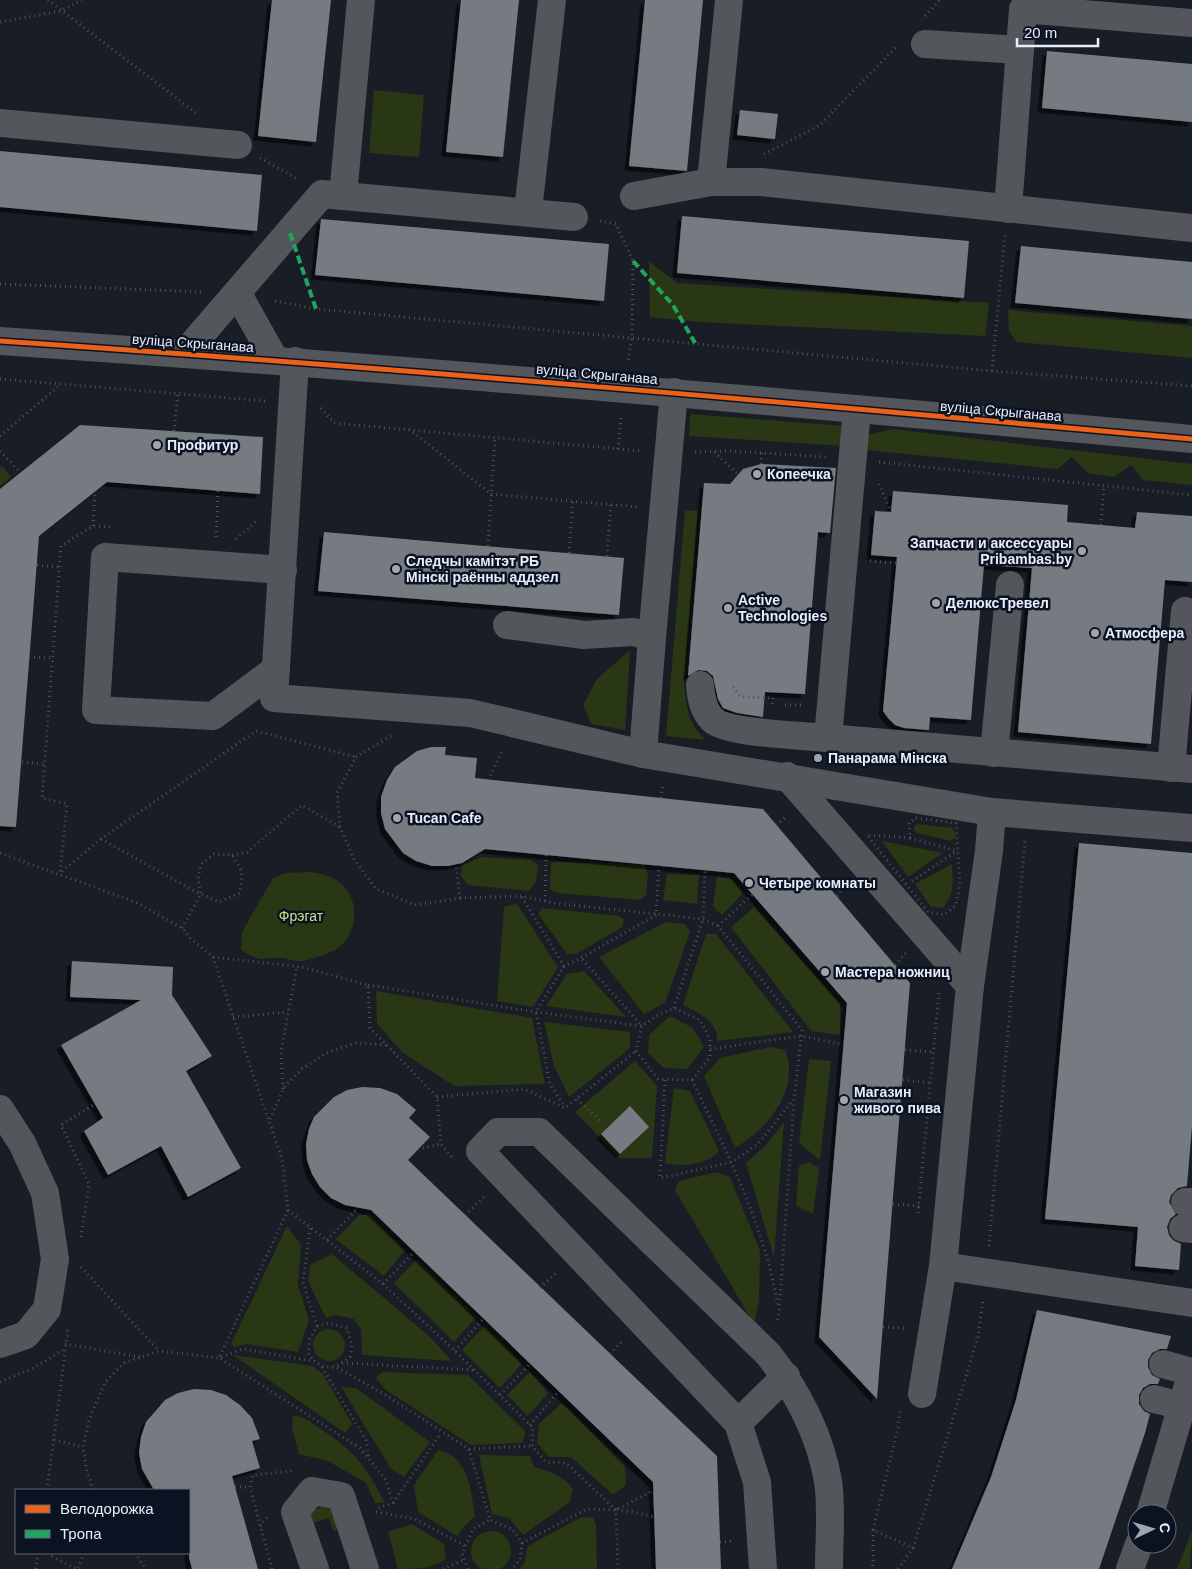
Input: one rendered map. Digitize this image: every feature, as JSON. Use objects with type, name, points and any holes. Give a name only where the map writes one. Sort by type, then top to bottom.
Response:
[{"type":"street","points":[[184,354],[238,294],[333,195],[361,0]]},
{"type":"street","points":[[528,212],[552,0]]},
{"type":"street","points":[[711,182],[729,0]]},
{"type":"street","points":[[1008,209],[1024,5],[1192,23]]},
{"type":"street","points":[[915,36],[1020,50]]},
{"type":"street","points":[[0,122],[238,145]]},
{"type":"street","points":[[634,196],[711,182],[761,182],[1192,228]]},
{"type":"street","points":[[333,195],[574,217]]},
{"type":"street","points":[[238,294],[285,361],[293,402],[274,698],[470,713],[643,754],[787,776],[992,812],[1192,828]]},
{"type":"street","name":"вуліца Скрыганава","points":[[0,341],[285,361],[674,392],[1192,439]]},
{"type":"street","points":[[643,754],[674,392]]},
{"type":"street","points":[[828,738],[857,409]]},
{"type":"street","points":[[276,670],[213,716],[96,710],[105,557],[283,570]]},
{"type":"street","points":[[994,753],[1010,585]]},
{"type":"street","points":[[700,685],[701,701],[714,721],[731,728],[994,753],[1181,768],[1186,611]]},
{"type":"street","points":[[507,625],[584,635],[634,632],[652,638]]},
{"type":"street","points":[[787,776],[970,986]]},
{"type":"street","points":[[911,1400],[943,1266],[970,986],[989,851],[992,812]]},
{"type":"street","points":[[0,1108],[22,1143],[45,1193],[54,1259],[47,1309],[26,1335],[0,1344]]},
{"type":"street","points":[[763,1569],[757,1482],[738,1423],[480,1150],[498,1132],[539,1132],[768,1354],[786,1376],[812,1428],[828,1482],[829,1569]]},
{"type":"street","points":[[943,1266],[1192,1303]]},
{"type":"street","points":[[738,1423],[786,1376]]},
{"type":"street","points":[[1153,1504],[1188,1385],[1159,1381]]},
{"type":"street","points":[[315,1569],[295,1512],[312,1490],[341,1496],[365,1569]]},
{"type":"street","points":[[1130,1569],[1135,1554]]},
{"type":"path","points":[[48,0],[200,116]]},
{"type":"path","points":[[0,22],[61,11],[82,0]]},
{"type":"path","points":[[761,156],[820,125],[915,36],[940,0]]},
{"type":"path","points":[[238,145],[333,195]]},
{"type":"path","points":[[992,371],[1008,209]]},
{"type":"path","points":[[574,217],[616,224],[633,261],[632,336],[618,448]]},
{"type":"path","points":[[0,284],[238,294],[316,309],[632,336],[992,371],[1192,386]]},
{"type":"path","points":[[0,379],[318,405],[334,423],[409,428],[495,438],[668,453],[713,451],[852,458],[1192,495]]},
{"type":"path","points":[[0,436],[60,384]]},
{"type":"path","points":[[174,431],[178,394]]},
{"type":"path","points":[[409,428],[491,494],[663,509]]},
{"type":"path","points":[[488,546],[495,438]]},
{"type":"path","points":[[0,451],[20,472]]},
{"type":"path","points":[[713,451],[738,474]]},
{"type":"path","points":[[761,464],[762,453]]},
{"type":"path","points":[[1101,525],[1104,486]]},
{"type":"path","points":[[216,537],[218,491]]},
{"type":"path","points":[[93,526],[95,492]]},
{"type":"path","points":[[569,553],[573,501]]},
{"type":"path","points":[[607,556],[611,505]]},
{"type":"path","points":[[230,538],[237,539],[259,519]]},
{"type":"path","points":[[60,874],[67,804],[42,798],[61,546],[93,526],[112,528]]},
{"type":"path","points":[[206,536],[223,538]]},
{"type":"path","points":[[37,565],[59,567]]},
{"type":"path","points":[[29,657],[52,658]]},
{"type":"path","points":[[733,687],[741,696],[773,698],[772,711]]},
{"type":"path","points":[[60,874],[100,839],[256,731],[356,757]]},
{"type":"path","points":[[399,731],[356,757],[337,793],[340,826],[354,858],[376,889],[415,905],[460,898],[521,896],[545,901],[703,919],[718,926],[802,1030],[794,1100],[779,1313],[768,1354]]},
{"type":"path","points":[[488,780],[504,747],[494,746]]},
{"type":"path","points":[[22,762],[45,764]]},
{"type":"path","points":[[182,928],[201,894],[198,880],[200,864],[214,854],[232,855],[247,852],[302,805],[340,826]]},
{"type":"path","points":[[898,1569],[913,1548],[978,1337],[987,1273],[1028,815]]},
{"type":"path","points":[[910,838],[909,823],[916,818],[956,823],[958,851],[960,882],[956,905],[944,915],[928,912],[867,835],[910,838],[958,851]]},
{"type":"path","points":[[100,839],[219,902],[240,892],[242,872],[232,855]]},
{"type":"path","points":[[906,885],[958,851]]},
{"type":"path","points":[[0,853],[138,902],[182,928],[190,938],[213,957],[282,1159],[288,1210],[219,1358]]},
{"type":"path","points":[[545,901],[546,854]]},
{"type":"path","points":[[456,865],[460,898]]},
{"type":"path","points":[[656,915],[659,865]]},
{"type":"path","points":[[674,1008],[703,919],[704,870]]},
{"type":"path","points":[[718,926],[753,894]]},
{"type":"path","points":[[521,896],[564,966]]},
{"type":"path","points":[[566,1108],[550,1084],[536,1012],[564,966],[656,915]]},
{"type":"path","points":[[895,965],[912,947]]},
{"type":"path","points":[[581,958],[642,1026]]},
{"type":"path","points":[[283,1090],[281,1050],[297,966]]},
{"type":"path","points":[[368,985],[536,1012],[642,1026],[660,1014],[674,1008],[700,1020],[710,1040],[710,1057],[692,1080]]},
{"type":"path","points":[[918,1215],[939,987]]},
{"type":"path","points":[[234,1017],[288,1012]]},
{"type":"path","points":[[566,1108],[636,1051],[642,1026]]},
{"type":"path","points":[[710,1049],[801,1036],[844,1045]]},
{"type":"path","points":[[270,1120],[283,1090],[302,1069],[326,1053],[356,1043],[387,1045]]},
{"type":"path","points":[[905,1050],[933,1052]]},
{"type":"path","points":[[636,1051],[658,1079],[692,1080]]},
{"type":"path","points":[[665,1080],[660,1178],[732,1162],[758,1144],[794,1100]]},
{"type":"path","points":[[692,1080],[732,1162],[759,1228],[774,1280],[779,1313]]},
{"type":"path","points":[[903,1080],[930,1083]]},
{"type":"path","points":[[437,1097],[524,1089],[566,1108]]},
{"type":"path","points":[[576,1099],[602,1123]]},
{"type":"path","points":[[80,1241],[89,1184],[61,1125],[95,1104]]},
{"type":"path","points":[[418,1150],[441,1144]]},
{"type":"path","points":[[465,1216],[484,1196]]},
{"type":"path","points":[[893,1204],[918,1206]]},
{"type":"path","points":[[328,1240],[357,1209]]},
{"type":"path","points":[[288,1210],[382,1284],[455,1351],[533,1428],[532,1446],[546,1462],[566,1464],[616,1510],[618,1569]]},
{"type":"path","points":[[310,1227],[303,1282],[317,1326]]},
{"type":"path","points":[[382,1284],[414,1252]]},
{"type":"path","points":[[79,1277],[81,1258]]},
{"type":"path","points":[[81,1267],[159,1351]]},
{"type":"path","points":[[540,1288],[558,1271]]},
{"type":"path","points":[[455,1351],[483,1319]]},
{"type":"path","points":[[336,1367],[350,1358],[352,1346],[347,1328],[330,1322],[317,1326],[310,1339],[308,1353],[314,1361],[322,1366],[366,1440],[369,1459]]},
{"type":"path","points":[[47,1489],[64,1350],[69,1325]]},
{"type":"path","points":[[883,1327],[907,1328],[906,1338]]},
{"type":"path","points":[[610,1354],[624,1338]]},
{"type":"path","points":[[65,1344],[142,1357]]},
{"type":"path","points":[[219,1358],[243,1349],[314,1361]]},
{"type":"path","points":[[0,1382],[34,1368],[64,1350]]},
{"type":"path","points":[[93,1489],[86,1467],[83,1447],[89,1420],[105,1382],[124,1363],[159,1351],[219,1358],[360,1448],[386,1480],[393,1504]]},
{"type":"path","points":[[342,1363],[474,1370]]},
{"type":"path","points":[[500,1395],[530,1364]]},
{"type":"path","points":[[322,1366],[336,1367],[384,1394],[441,1433],[469,1449],[532,1446]]},
{"type":"path","points":[[530,1425],[559,1391]]},
{"type":"path","points":[[873,1569],[873,1530],[898,1427],[911,1400]]},
{"type":"path","points":[[441,1433],[393,1504],[370,1511],[415,1519],[465,1546]]},
{"type":"path","points":[[54,1440],[83,1447]]},
{"type":"path","points":[[469,1449],[490,1520]]},
{"type":"path","points":[[272,1569],[250,1487],[253,1475],[296,1470]]},
{"type":"path","points":[[235,1487],[250,1487]]},
{"type":"path","points":[[616,1510],[654,1490]]},
{"type":"path","points":[[522,1543],[587,1509],[616,1510],[655,1517]]},
{"type":"path","points":[[490,1520],[512,1529],[522,1543],[520,1559],[512,1569]]},
{"type":"path","points":[[468,1569],[462,1554],[465,1546],[473,1529],[490,1520]]},
{"type":"path","points":[[873,1530],[913,1548]]},
{"type":"path","points":[[720,1542],[740,1541]]},
{"type":"path","points":[[36,1569],[38,1554]]},
{"type":"path","points":[[50,1554],[78,1569],[84,1554]]},
{"type":"path","points":[[135,1554],[146,1569]]},
{"type":"path","points":[[443,1569],[464,1560]]},
{"type":"green space","points":[[374,90],[424,95],[419,157],[369,153]]},
{"type":"green space","points":[[649,261],[677,283],[989,303],[985,336],[700,322],[650,317]]},
{"type":"green space","points":[[1008,310],[1192,326],[1192,358],[1017,342],[1009,331]]},
{"type":"green space","points":[[690,414],[844,426],[843,446],[689,436]]},
{"type":"green space","points":[[892,429],[1192,464],[1192,485],[1143,480],[1131,465],[1114,477],[1088,473],[1072,457],[1057,469],[866,450],[868,435]]},
{"type":"green space","points":[[2,466],[11,477],[0,486],[0,468]]},
{"type":"green space","points":[[685,510],[698,511],[684,682],[689,714],[695,727],[706,740],[666,736]]},
{"type":"green space","points":[[630,650],[625,730],[591,724],[583,705],[597,679]]},
{"type":"green space","points":[[917,824],[953,828],[956,836],[951,841],[917,833],[913,829]]},
{"type":"green space","points":[[882,841],[943,853],[908,877]]},
{"type":"green space","points":[[481,857],[531,860],[538,865],[536,881],[529,891],[468,885],[460,875],[462,866]]},
{"type":"green space","points":[[551,863],[644,864],[648,874],[646,895],[640,900],[556,893],[550,889]]},
{"type":"green space","points":[[952,864],[953,876],[950,898],[943,908],[931,907],[915,884]]},
{"type":"green space","name":"Фрэгат","points":[[310,872],[325,875],[336,880],[346,889],[351,897],[354,907],[353,927],[343,944],[327,954],[300,961],[283,958],[259,959],[241,950],[242,932],[273,878],[285,873]]},
{"type":"green space","points":[[667,874],[699,875],[697,904],[663,900]]},
{"type":"green space","points":[[717,876],[733,880],[743,893],[722,915],[713,906]]},
{"type":"green space","points":[[517,904],[558,967],[533,1007],[497,1001],[504,907]]},
{"type":"green space","points":[[754,907],[840,1003],[840,1035],[811,1031],[731,927]]},
{"type":"green space","points":[[542,908],[619,916],[624,920],[622,927],[578,953],[567,954],[538,914]]},
{"type":"green space","points":[[666,922],[685,924],[690,932],[665,1003],[644,1014],[599,957]]},
{"type":"green space","points":[[706,934],[716,934],[793,1032],[717,1041],[717,1034],[711,1023],[700,1014],[683,1005]]},
{"type":"green space","points":[[584,971],[626,1017],[546,1006],[567,974]]},
{"type":"green space","points":[[376,991],[532,1018],[545,1084],[454,1086],[402,1052],[377,1023]]},
{"type":"green space","points":[[670,1016],[693,1028],[704,1047],[687,1069],[664,1068],[648,1053],[649,1035]]},
{"type":"green space","points":[[544,1022],[630,1032],[630,1048],[569,1097],[554,1066]]},
{"type":"green space","points":[[770,1047],[785,1050],[789,1065],[785,1094],[778,1107],[759,1130],[735,1148],[704,1076],[720,1058]]},
{"type":"green space","points":[[809,1059],[831,1061],[820,1160],[799,1143]]},
{"type":"green space","points":[[635,1061],[657,1086],[652,1158],[619,1158],[575,1112]]},
{"type":"green space","points":[[674,1088],[690,1091],[719,1151],[702,1162],[687,1165],[665,1163]]},
{"type":"green space","points":[[784,1122],[774,1257],[746,1163],[767,1144]]},
{"type":"green space","points":[[809,1162],[819,1168],[813,1214],[796,1206],[799,1166]]},
{"type":"green space","points":[[717,1172],[730,1177],[760,1251],[759,1300],[754,1324],[675,1190],[679,1181]]},
{"type":"green space","points":[[359,1215],[371,1215],[405,1250],[384,1276],[336,1239]]},
{"type":"green space","points":[[287,1226],[301,1245],[298,1285],[309,1320],[298,1352],[247,1344],[234,1347],[231,1344]]},
{"type":"green space","points":[[332,1254],[430,1337],[452,1361],[362,1355],[361,1329],[354,1319],[335,1315],[326,1318],[308,1281],[310,1265]]},
{"type":"green space","points":[[417,1259],[476,1317],[454,1342],[394,1283]]},
{"type":"green space","points":[[485,1325],[522,1363],[500,1388],[462,1350]]},
{"type":"green space","points":[[329,1329],[335,1330],[340,1334],[344,1339],[344,1351],[340,1356],[335,1360],[329,1361],[323,1360],[318,1356],[314,1351],[313,1345],[314,1339],[318,1334],[323,1330]]},
{"type":"green space","points":[[233,1355],[312,1366],[323,1374],[352,1424],[345,1433]]},
{"type":"green space","points":[[382,1372],[468,1375],[526,1432],[522,1443],[471,1445],[386,1390],[376,1378]]},
{"type":"green space","points":[[530,1372],[548,1393],[528,1416],[507,1395]]},
{"type":"green space","points":[[341,1387],[356,1388],[430,1442],[404,1477],[391,1469]]},
{"type":"green space","points":[[562,1403],[625,1467],[626,1485],[613,1495],[571,1457],[549,1457],[537,1443],[539,1424]]},
{"type":"green space","points":[[293,1415],[314,1425],[351,1452],[366,1470],[385,1503],[375,1503],[366,1483],[328,1461],[299,1454],[292,1428]]},
{"type":"green space","points":[[438,1450],[456,1459],[467,1476],[470,1486],[475,1516],[457,1536],[418,1512],[414,1485]]},
{"type":"green space","points":[[479,1455],[530,1456],[534,1467],[556,1475],[569,1484],[573,1489],[570,1502],[523,1535],[509,1518],[492,1514]]},
{"type":"green space","points":[[323,1507],[336,1510],[343,1522],[334,1532],[329,1518],[303,1526],[311,1510]]},
{"type":"green space","points":[[582,1517],[593,1518],[596,1525],[597,1569],[519,1569],[524,1564],[528,1546]]},
{"type":"green space","points":[[412,1524],[444,1544],[446,1559],[429,1567],[398,1569],[388,1532]]},
{"type":"green space","points":[[1192,1531],[1190,1569],[1177,1569]]},
{"type":"green space","points":[[483,1532],[499,1532],[508,1540],[511,1547],[510,1559],[499,1570],[483,1570],[472,1559],[472,1543]]},
{"type":"building","points":[[272,0],[331,0],[316,142],[258,136]]},
{"type":"building","points":[[461,0],[519,0],[503,157],[446,152]]},
{"type":"building","points":[[645,0],[703,0],[687,171],[629,166]]},
{"type":"building","points":[[1047,51],[1192,64],[1192,122],[1042,108]]},
{"type":"building","points":[[740,110],[778,114],[775,139],[737,135]]},
{"type":"building","points":[[0,151],[262,175],[257,231],[0,207]]},
{"type":"building","points":[[682,216],[969,241],[964,298],[677,273]]},
{"type":"building","points":[[321,219],[609,244],[604,301],[315,275]]},
{"type":"building","points":[[1021,246],[1192,262],[1192,319],[1015,303]]},
{"type":"building","points":[[80,425],[263,437],[260,494],[107,482],[39,536],[16,827],[0,826],[0,489]]},
{"type":"building","name":"Active Technologies","points":[[761,464],[836,468],[830,533],[818,532],[805,694],[765,692],[763,717],[737,713],[723,708],[718,699],[713,676],[707,671],[698,670],[688,676],[704,483],[730,484],[743,469]]},
{"type":"building","points":[[893,491],[1068,505],[1067,522],[1135,528],[1137,512],[1192,516],[1192,582],[1165,580],[1151,744],[1018,732],[1032,568],[984,565],[971,720],[930,717],[929,730],[904,728],[895,725],[883,711],[897,557],[871,555],[875,511],[891,512]]},
{"type":"building","points":[[324,532],[624,558],[619,615],[318,591]]},
{"type":"building","points":[[431,747],[446,747],[445,755],[477,758],[475,778],[763,809],[910,983],[877,1399],[819,1337],[847,1003],[734,873],[485,849],[462,863],[448,866],[432,866],[416,861],[403,853],[385,829],[381,813],[381,797],[387,780],[395,767],[417,751]]},
{"type":"building","points":[[1079,843],[1192,853],[1192,1126],[1187,1186],[1178,1188],[1171,1195],[1169,1202],[1176,1214],[1170,1219],[1167,1227],[1169,1235],[1173,1240],[1181,1244],[1179,1270],[1135,1266],[1138,1227],[1045,1219]]},
{"type":"building","points":[[72,961],[173,967],[172,995],[212,1056],[186,1071],[241,1168],[188,1197],[161,1146],[108,1175],[84,1131],[103,1118],[61,1045],[141,1000],[70,997]]},
{"type":"building","points":[[362,1087],[380,1088],[397,1094],[416,1110],[409,1118],[430,1137],[408,1160],[717,1456],[721,1569],[656,1569],[653,1482],[371,1210],[345,1205],[331,1198],[320,1187],[312,1174],[307,1160],[306,1144],[314,1117],[334,1097],[347,1090]]},
{"type":"building","points":[[630,1106],[649,1127],[620,1154],[601,1134]]},
{"type":"building","points":[[1037,1310],[1171,1336],[1167,1349],[1160,1349],[1152,1353],[1148,1360],[1148,1367],[1152,1375],[1160,1379],[1158,1384],[1150,1384],[1143,1388],[1139,1395],[1139,1404],[1144,1411],[1150,1414],[1145,1433],[1099,1569],[952,1569],[991,1477],[1016,1400]]},
{"type":"building","points":[[194,1389],[211,1390],[226,1395],[240,1405],[252,1418],[260,1439],[252,1441],[260,1468],[232,1476],[258,1569],[192,1569],[189,1557],[190,1489],[153,1489],[142,1469],[139,1453],[141,1437],[146,1422],[165,1400],[178,1393]]},
{"type":"marked path","points":[[290,233],[316,309]]},
{"type":"marked path","points":[[633,261],[673,305],[695,343]]},
{"type":"cycle path","points":[[0,341],[596,387],[1192,439]]},
{"type":"place","name":"Профитур","points":[[157,445]]},
{"type":"place","name":"Копеечка","points":[[757,474]]},
{"type":"place","name":"Запчасти и аксессуары Pribambas.by","points":[[1082,551]]},
{"type":"place","name":"Следчы камітэт РБ Мінскі раённы аддзел","points":[[396,569]]},
{"type":"place","name":"ДелюксТревел","points":[[936,603]]},
{"type":"place","name":"Active Technologies","points":[[728,608]]},
{"type":"place","name":"Атмосфера","points":[[1095,633]]},
{"type":"place","name":"Панарама Мінска","points":[[818,758]]},
{"type":"place","name":"Tucan Cafe","points":[[397,818]]},
{"type":"place","name":"Четыре комнаты","points":[[749,883]]},
{"type":"place","name":"Мастера ножниц","points":[[825,972]]},
{"type":"place","name":"Магазин живого пива","points":[[844,1100]]}]
